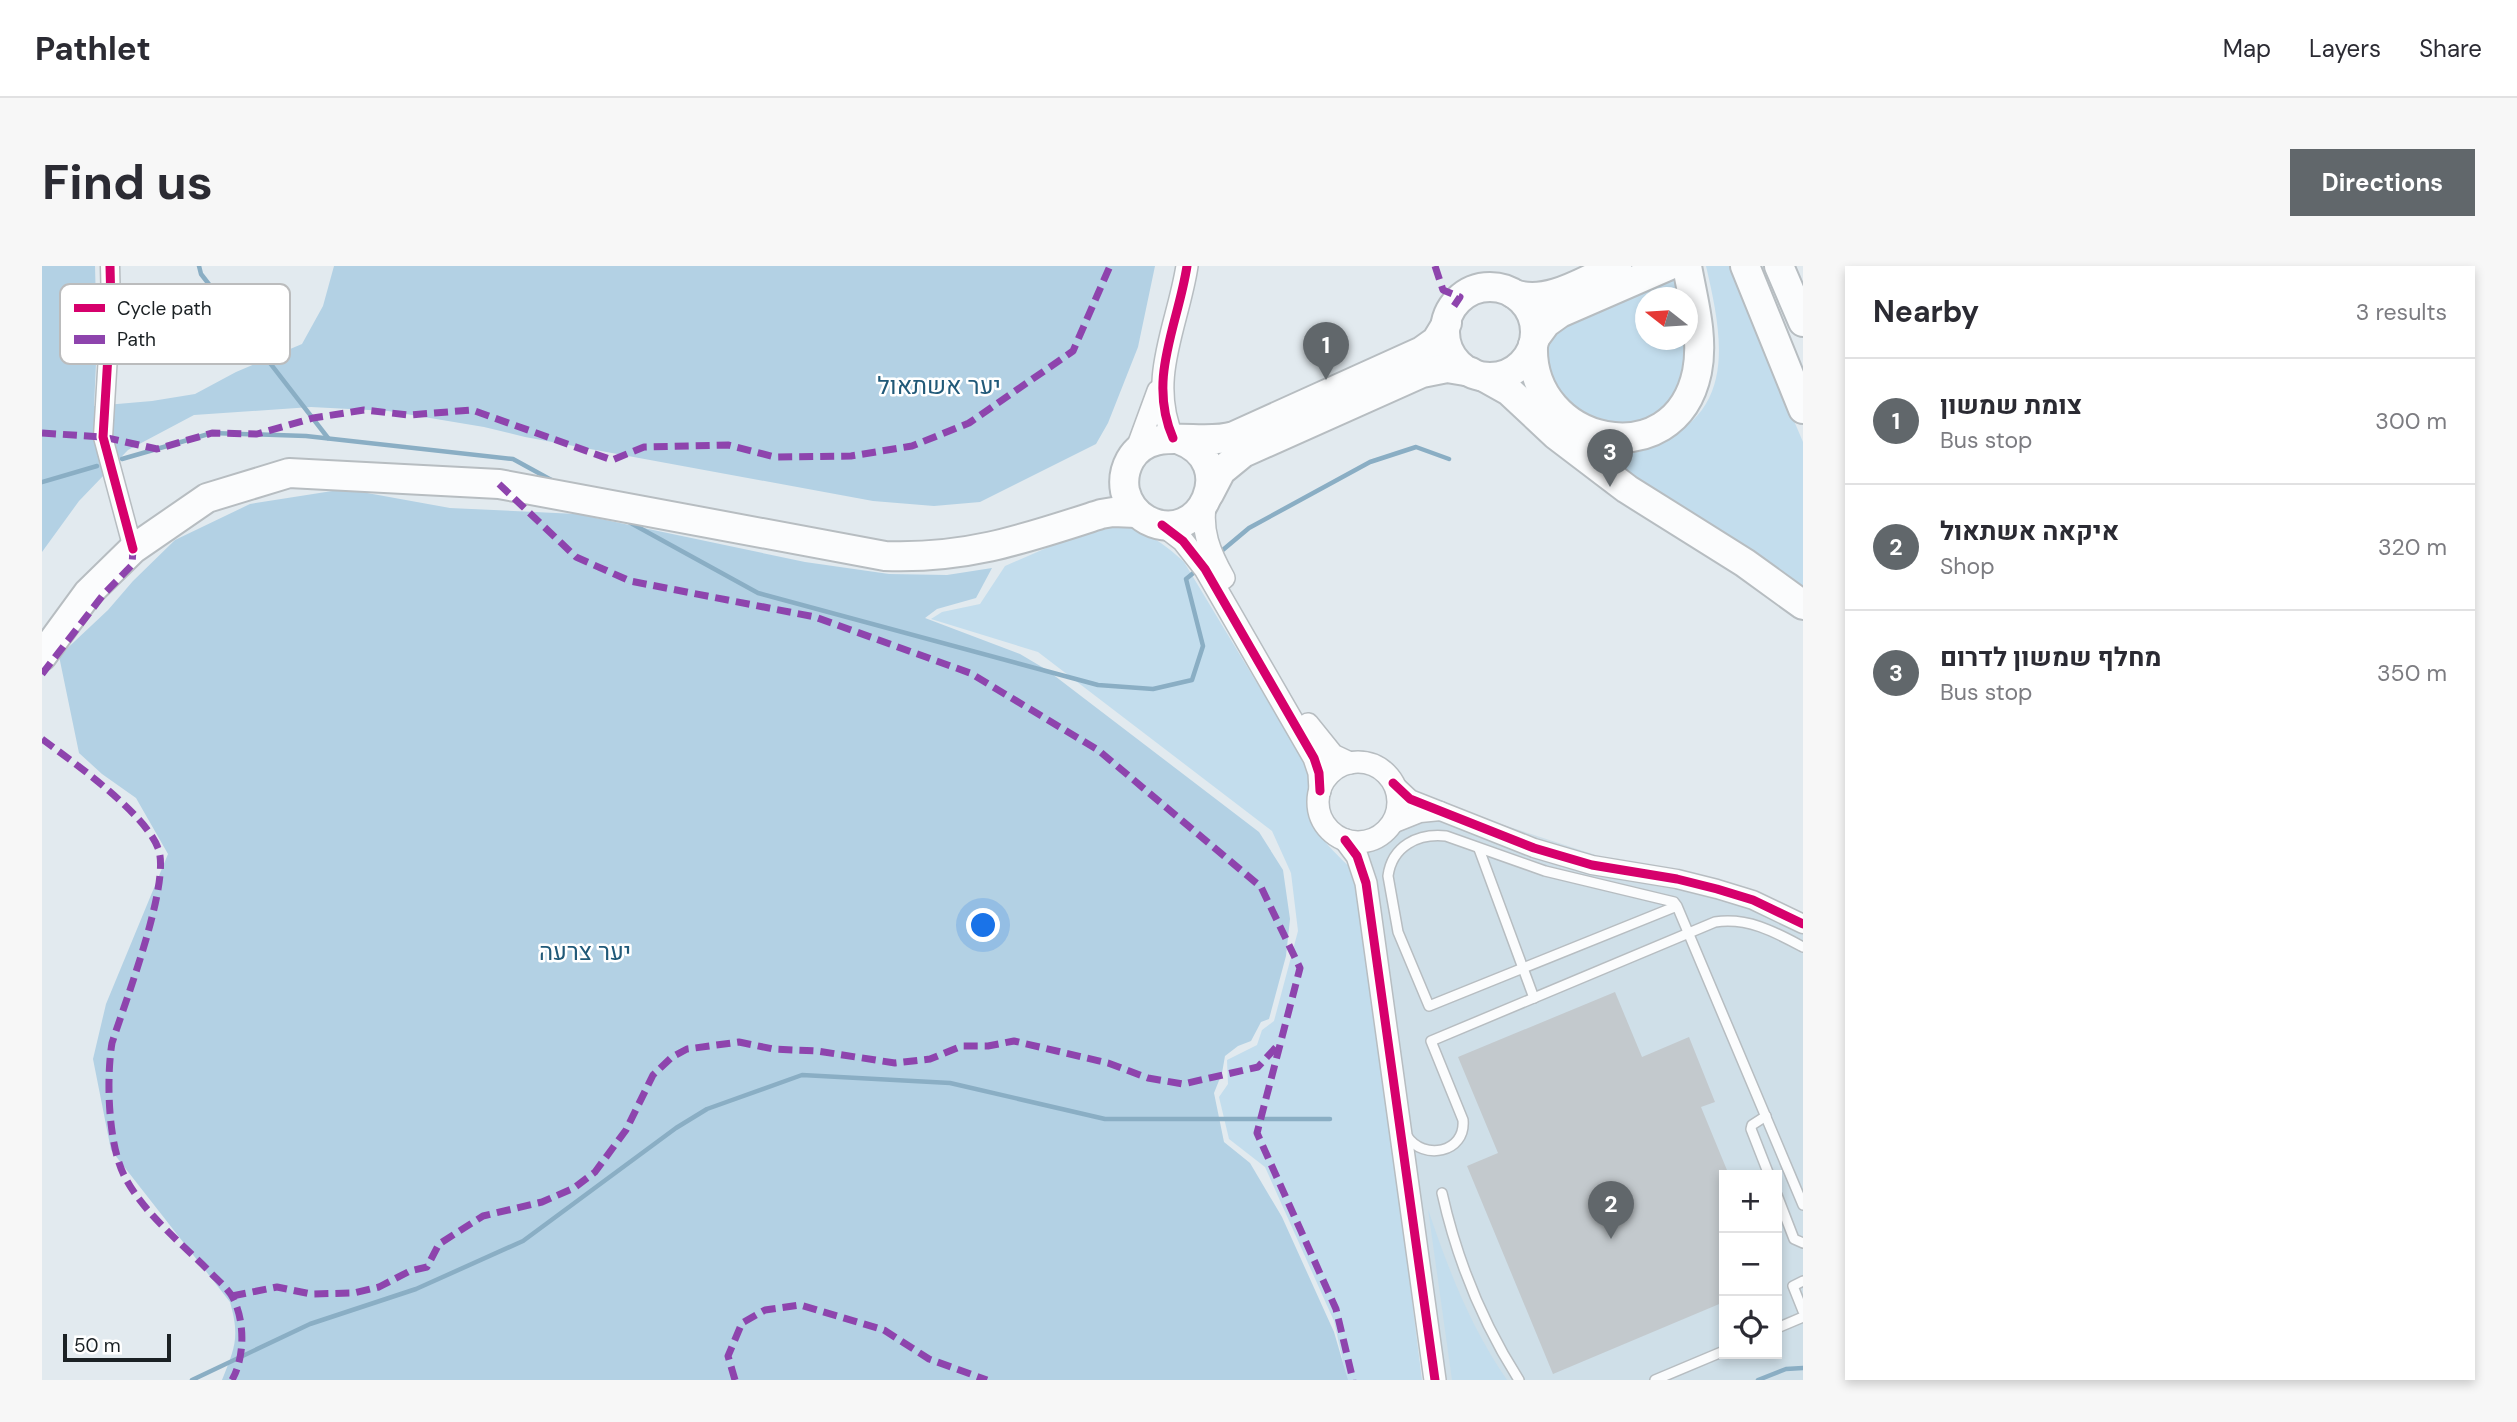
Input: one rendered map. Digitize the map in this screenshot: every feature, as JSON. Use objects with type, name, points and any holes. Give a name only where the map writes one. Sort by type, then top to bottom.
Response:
[{"type":"highway","points":[[831,547],[909,551],[960,546],[988,540],[1048,520],[1083,504],[1117,482],[1131,460],[1153,441],[1215,440],[1234,436],[1422,351],[1436,341],[1454,306],[1469,292],[1489,287],[1504,289],[1528,298],[1549,295],[1617,266]]},
{"type":"highway","points":[[42,656],[88,593],[133,549],[207,498],[289,473],[499,484],[885,556],[954,554],[1026,538],[1113,512],[1175,524],[1188,520],[1198,512],[1224,468],[1243,453],[1422,373],[1447,368],[1477,374],[1505,374],[1517,368],[1527,358],[1546,323],[1560,313],[1668,266]]},
{"type":"highway","points":[[1514,294],[1530,311],[1535,324],[1534,367],[1542,388],[1555,407],[1573,424],[1595,435],[1610,438],[1641,436],[1670,421],[1682,408],[1691,392],[1697,372],[1697,321],[1686,266]]},
{"type":"highway","points":[[1745,266],[1803,409]]},
{"type":"highway","points":[[1779,266],[1803,322]]},
{"type":"highway","points":[[1447,323],[1446,340],[1459,364],[1509,391],[1556,435],[1621,484],[1745,563],[1803,605]]},
{"type":"highway","points":[[1177,439],[1192,446],[1206,461],[1210,474],[1208,497]]},
{"type":"highway","points":[[1131,460],[1125,489],[1129,502],[1149,519]]},
{"type":"street","points":[[110,266],[110,284]]},
{"type":"street","points":[[1131,460],[1153,411],[1187,266]]},
{"type":"street","points":[[107,364],[103,437],[133,549]]},
{"type":"street","points":[[1163,372],[1165,412],[1177,439]]},
{"type":"street","points":[[1208,497],[1203,526],[1207,560],[1314,758],[1319,773],[1318,809],[1322,821],[1330,831],[1345,840],[1357,856],[1366,883],[1435,1380]]},
{"type":"street","points":[[1149,519],[1180,538],[1207,560],[1309,726],[1333,755],[1350,763]]},
{"type":"street","points":[[1320,790],[1325,779],[1334,770],[1350,763],[1363,762],[1375,766],[1385,774],[1405,796],[1507,837],[1562,857],[1717,889],[1753,901],[1803,924]]},
{"type":"street","points":[[1366,883],[1375,845],[1397,808],[1393,783]]},
{"type":"street","points":[[1345,840],[1365,842],[1420,813],[1445,811]]},
{"type":"lane","points":[[1677,906],[1429,1006],[1398,932],[1388,876],[1396,853],[1409,842],[1433,835],[1446,836],[1545,872],[1671,901],[1677,906],[1689,933],[1803,1205]]},
{"type":"lane","points":[[1479,849],[1534,998]]},
{"type":"lane","points":[[1399,1118],[1410,1141],[1427,1151],[1443,1150],[1457,1142],[1461,1135],[1463,1120],[1431,1041],[1715,922],[1738,921],[1762,927],[1803,947]]},
{"type":"lane","points":[[1766,1116],[1751,1129],[1767,1170]]},
{"type":"lane","points":[[1442,1193],[1453,1239],[1468,1282],[1493,1335],[1519,1380]]},
{"type":"lane","points":[[1782,1208],[1794,1239],[1803,1243]]},
{"type":"lane","points":[[1803,1281],[1793,1286],[1803,1311]]},
{"type":"lane","points":[[1782,1326],[1803,1317]]},
{"type":"lane","points":[[1655,1380],[1719,1353]]},
{"type":"shaded area","points":[[1706,266],[1732,266],[1748,313],[1803,442],[1803,592],[1614,467],[1512,385],[1528,369],[1542,400],[1656,443],[1682,429],[1701,412],[1712,391],[1718,368],[1716,318]]},
{"type":"shaded area","points":[[1681,274],[1683,287],[1650,287]]},
{"type":"shaded area","points":[[1635,293],[1635,350],[1691,350],[1683,387],[1669,408],[1653,420],[1636,427],[1618,428],[1600,425],[1569,406],[1556,392],[1547,375],[1542,348],[1551,332],[1571,320]]},
{"type":"shaded area","points":[[1118,523],[1154,538],[1184,562],[1310,771],[1310,806],[1318,831],[1334,852],[1359,876],[1422,1380],[1347,1380],[1334,1321],[1265,1167],[1229,1139],[1219,1097],[1228,1084],[1227,1060],[1257,1045],[1262,1030],[1274,1021],[1298,931],[1291,873],[1272,831],[1038,652],[931,619],[942,612],[980,604],[1005,566],[1099,525]]},
{"type":"shaded area","points":[[1448,807],[1611,860],[1684,872],[1747,889],[1803,916],[1803,1380],[1427,1380],[1360,887],[1367,850],[1376,830],[1407,808]]},
{"type":"shaded area","points":[[1428,1209],[1462,1298],[1482,1340],[1507,1380],[1452,1380]]},
{"type":"green space","name":"יער אשתאול","points":[[42,266],[95,266],[95,284],[60,284],[60,364],[96,364],[94,406],[195,394],[255,364],[290,364],[290,349],[302,344],[323,306],[334,266],[1155,266],[1138,347],[1108,423],[1096,444],[980,502],[934,506],[873,501],[525,437],[484,427],[388,411],[311,407],[194,415],[128,450],[79,501],[42,552]]},
{"type":"green space","name":"יער צרעה","points":[[345,489],[450,508],[577,514],[805,562],[889,574],[947,575],[992,568],[976,598],[937,609],[925,618],[1020,654],[1047,670],[1259,832],[1283,870],[1290,919],[1286,956],[1269,1019],[1261,1022],[1251,1041],[1238,1046],[1225,1056],[1214,1093],[1224,1142],[1250,1163],[1282,1217],[1334,1332],[1348,1380],[222,1380],[235,1342],[235,1324],[230,1302],[111,1150],[93,1059],[106,1004],[168,854],[136,798],[102,774],[79,753],[59,656],[108,610],[175,540],[250,504]]},
{"type":"building","points":[[1615,992],[1642,1057],[1689,1037],[1715,1102],[1701,1107],[1727,1170],[1719,1170],[1719,1304],[1553,1374],[1467,1166],[1498,1153],[1458,1057]]},
{"type":"waterway","points":[[199,266],[209,284]]},
{"type":"waterway","points":[[271,364],[328,438]]},
{"type":"waterway","points":[[122,459],[212,433],[306,436],[513,459],[555,482]]},
{"type":"waterway","points":[[1218,554],[1249,528],[1370,462],[1416,447],[1449,459]]},
{"type":"waterway","points":[[42,482],[97,466]]},
{"type":"waterway","points":[[627,521],[758,593],[1098,685],[1153,689],[1192,680],[1203,646],[1186,579],[1197,570]]},
{"type":"waterway","points":[[192,1380],[310,1324],[416,1289],[523,1241],[676,1128],[707,1109],[802,1075],[950,1083],[1105,1119],[1330,1119]]},
{"type":"waterway","points":[[1758,1380],[1786,1369],[1803,1368]]},
{"type":"marked path","points":[[42,433],[103,437],[157,449],[212,433],[257,434],[313,418],[364,410],[409,415],[472,410],[612,460],[644,447],[728,445],[775,457],[851,456],[912,446],[969,423],[1073,351],[1110,266]]},
{"type":"marked path","points":[[1435,266],[1443,290],[1460,297],[1454,306]]},
{"type":"marked path","points":[[499,484],[576,557],[630,581],[815,617],[970,673],[1098,750],[1261,887],[1300,968],[1257,1133],[1336,1309],[1353,1380]]},
{"type":"marked path","points":[[42,674],[103,595],[132,565],[133,549]]},
{"type":"marked path","points":[[42,739],[124,804],[151,834],[158,848],[161,864],[153,914],[112,1043],[109,1075],[112,1132],[120,1166],[134,1192],[153,1216],[233,1298],[240,1317],[242,1339],[239,1361],[232,1380]]},
{"type":"marked path","points":[[232,1296],[277,1287],[311,1294],[354,1293],[379,1287],[410,1271],[427,1267],[439,1244],[483,1216],[542,1202],[574,1188],[595,1172],[626,1130],[653,1075],[672,1057],[687,1049],[739,1042],[773,1049],[817,1051],[895,1063],[930,1059],[962,1046],[988,1046],[1014,1041],[1108,1063],[1148,1078],[1183,1084],[1258,1067],[1278,1045]]},
{"type":"marked path","points":[[735,1380],[728,1356],[742,1323],[765,1310],[800,1305],[884,1330],[929,1359],[987,1380]]},
{"type":"cycle path","points":[[110,266],[110,284]]},
{"type":"cycle path","points":[[1173,438],[1163,395],[1164,373],[1187,266]]},
{"type":"cycle path","points":[[107,364],[103,437],[133,549]]},
{"type":"cycle path","points":[[1162,525],[1183,541],[1205,569],[1314,758],[1319,773],[1320,791]]},
{"type":"cycle path","points":[[1393,783],[1410,799],[1534,848],[1592,865],[1677,879],[1717,889],[1753,900],[1803,924]]},
{"type":"cycle path","points":[[1345,840],[1357,856],[1366,883],[1435,1380]]},
{"type":"place","name":"צומת שמשון","points":[[1326,380]]},
{"type":"place","name":"מחלף שמשון לדרום","points":[[1610,487]]},
{"type":"place","name":"איקאה אשתאול","points":[[1611,1239]]}]
